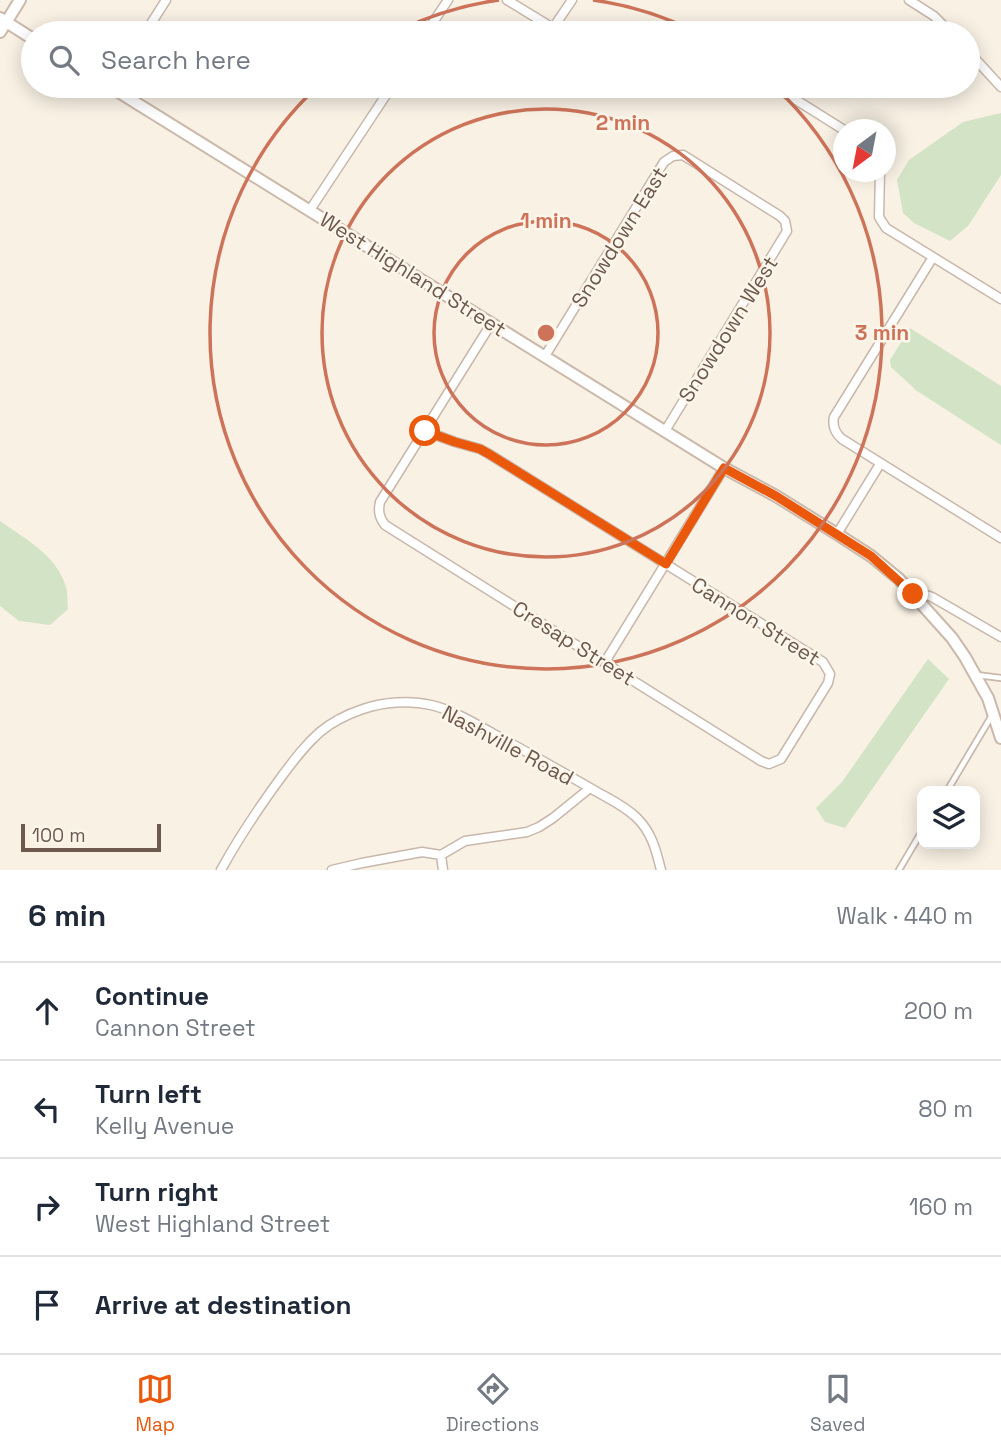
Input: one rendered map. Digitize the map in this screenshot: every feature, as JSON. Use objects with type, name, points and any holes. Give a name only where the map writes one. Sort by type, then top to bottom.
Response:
[{"type":"street","points":[[0,32],[3,20],[20,0]]},
{"type":"street","points":[[153,21],[166,0]]},
{"type":"street","points":[[434,21],[448,0]]},
{"type":"street","points":[[507,0],[541,21]]},
{"type":"street","points":[[562,21],[572,0]]},
{"type":"street","points":[[909,0],[939,21]]},
{"type":"street","points":[[3,20],[21,31]]},
{"type":"street","points":[[980,64],[1001,87]]},
{"type":"street","name":"West Highland Street","points":[[129,98],[724,468],[837,534],[871,556],[913,594],[932,597],[1001,637]]},
{"type":"street","points":[[310,210],[384,98]]},
{"type":"street","points":[[793,98],[833,123]]},
{"type":"street","name":"Snowdown West","points":[[665,431],[787,231],[780,216],[683,155],[673,156]]},
{"type":"street","name":"Snowdown East","points":[[545,356],[664,162],[673,156]]},
{"type":"street","points":[[880,182],[879,217],[886,228],[1001,299]]},
{"type":"street","points":[[933,257],[834,417],[834,428],[842,439],[1001,538]]},
{"type":"street","points":[[425,431],[491,324]]},
{"type":"street","name":"Cresap Street","points":[[425,431],[380,502],[379,514],[385,524],[761,761],[769,764],[776,762]]},
{"type":"street","name":"Cannon Street","points":[[425,431],[489,454],[823,662],[829,671],[828,683],[782,759],[776,762]]},
{"type":"street","points":[[837,534],[880,464]]},
{"type":"street","points":[[605,662],[724,468]]},
{"type":"street","points":[[913,594],[952,638],[976,675],[1001,738]]},
{"type":"street","name":"Nashville Road","points":[[221,870],[269,793],[300,751],[323,730],[364,708],[388,703],[414,702],[450,711],[558,768],[627,809],[648,831],[654,842],[661,870]]},
{"type":"street","points":[[332,870],[422,852],[441,855],[465,841],[503,836],[539,827],[590,788]]},
{"type":"street","points":[[441,855],[443,870]]},
{"type":"lane","points":[[976,675],[1001,678]]},
{"type":"lane","points":[[950,786],[993,713]]},
{"type":"lane","points":[[899,870],[917,839]]},
{"type":"green space","points":[[1001,113],[1001,175],[968,226],[950,241],[914,223],[903,213],[897,180],[909,160],[963,122]]},
{"type":"green space","points":[[910,328],[1001,386],[1001,445],[917,391],[891,367],[890,360]]},
{"type":"green space","points":[[0,521],[39,549],[62,576],[67,589],[68,609],[50,625],[19,621],[0,606]]},
{"type":"green space","points":[[928,659],[949,679],[845,828],[825,822],[816,808],[842,782]]},
{"type":"route","points":[[425,431],[480,449],[666,564],[724,468],[776,496],[871,556],[913,594]]}]
